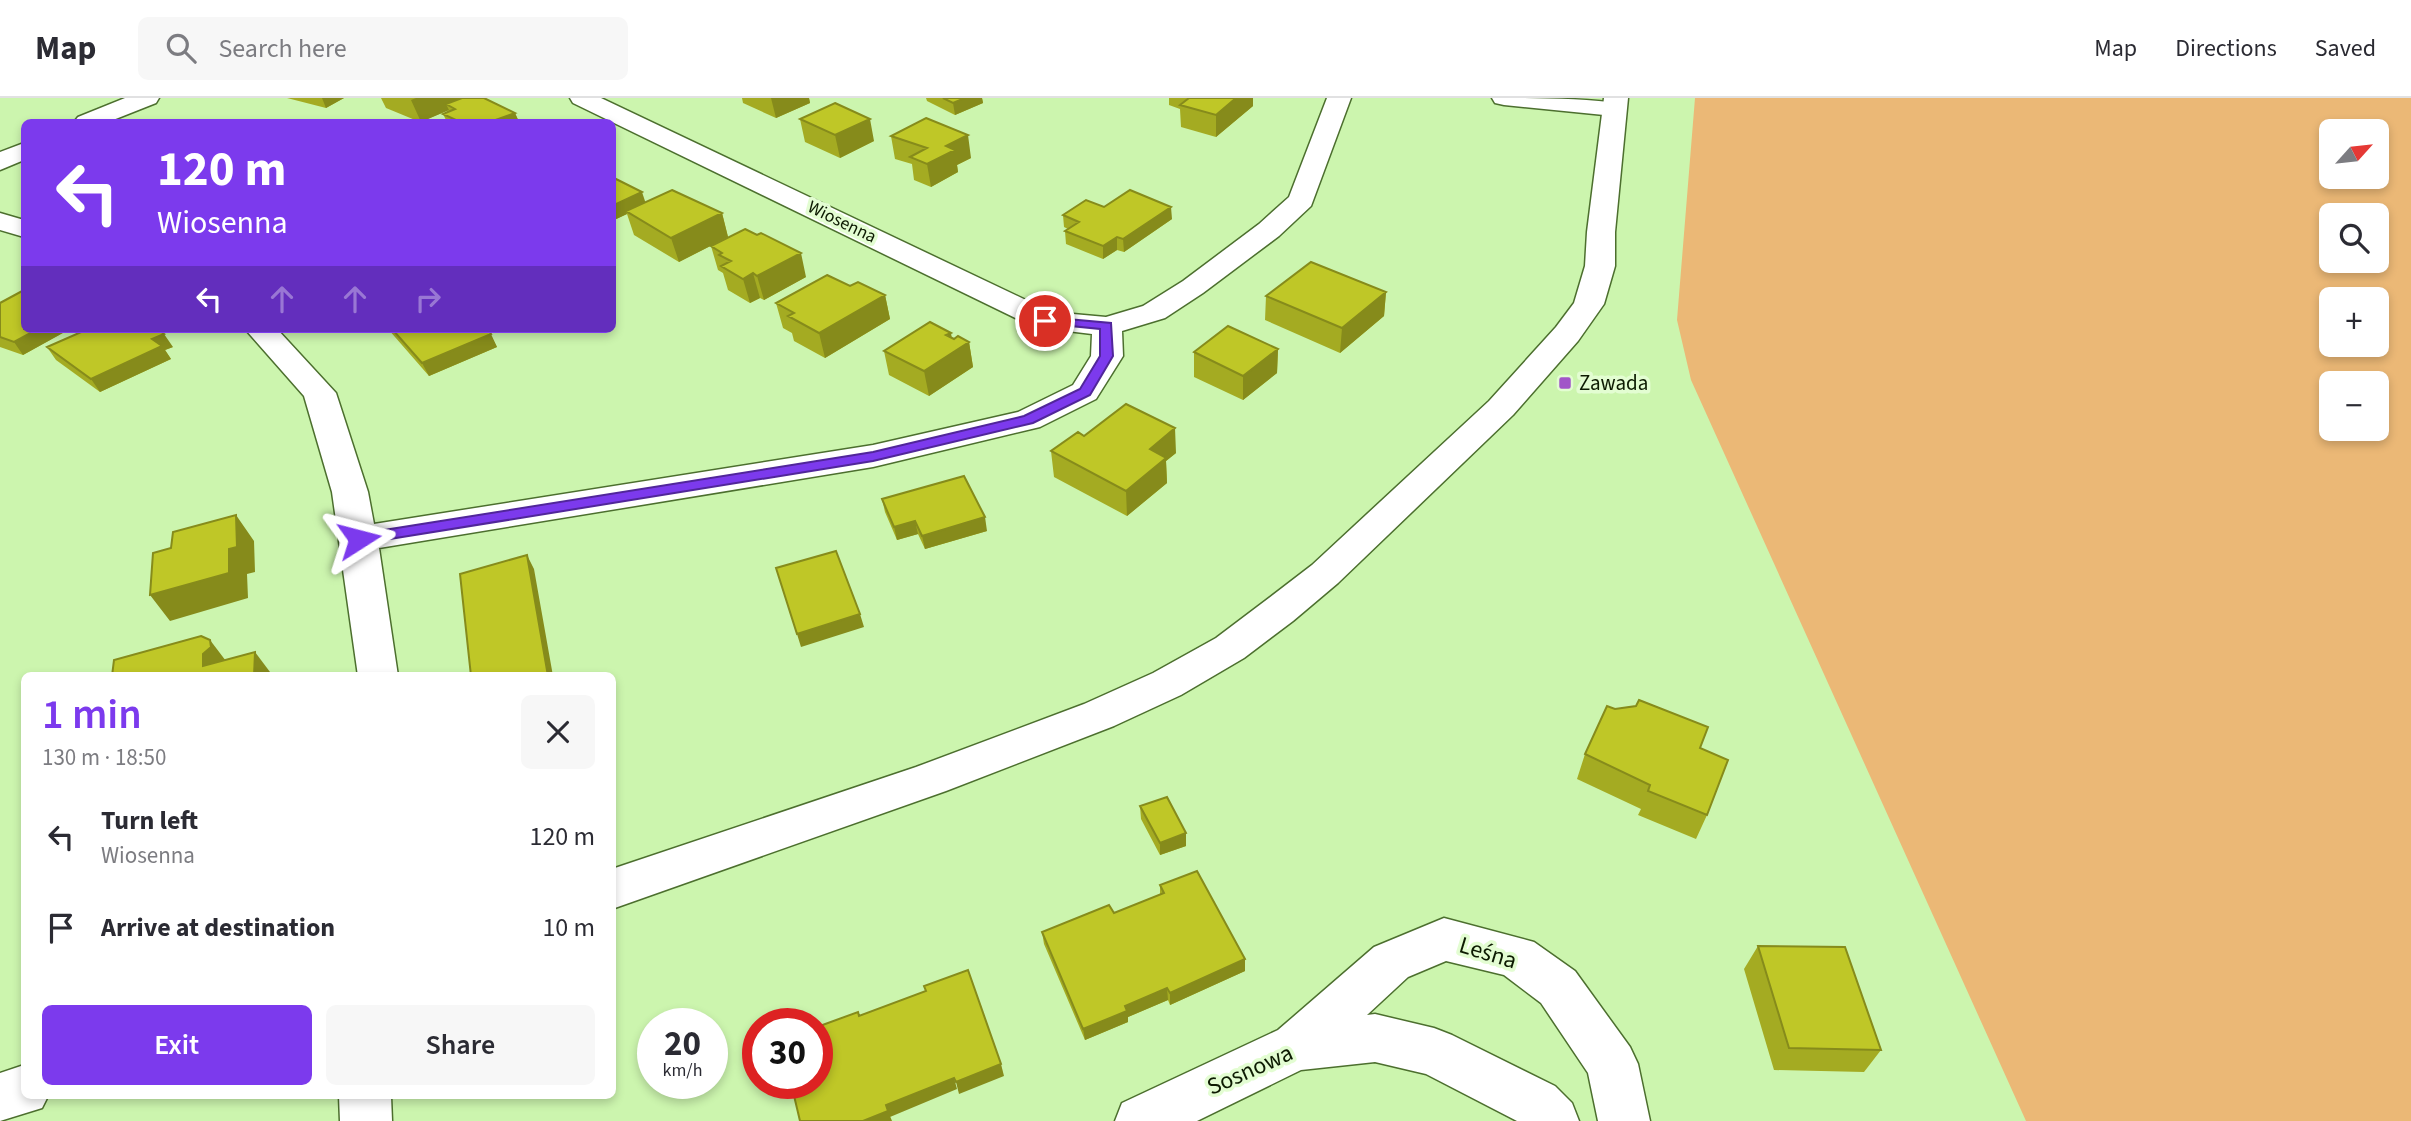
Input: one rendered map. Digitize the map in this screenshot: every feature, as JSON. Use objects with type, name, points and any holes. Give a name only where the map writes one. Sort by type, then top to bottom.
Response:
[{"type":"street","points":[[94,119],[147,98]]},
{"type":"street","name":"Wiosenna","points":[[582,98],[1045,321],[1107,326],[1154,312],[1269,230],[1301,200],[1339,98]]},
{"type":"street","points":[[616,887],[931,779],[1099,715],[1167,684],[1230,648],[1325,574],[1501,408],[1567,334],[1589,304],[1601,266],[1615,104],[1504,98]]},
{"type":"street","points":[[0,162],[21,152]]},
{"type":"street","points":[[0,222],[21,228]]},
{"type":"street","points":[[359,539],[873,456],[1028,420],[1085,392],[1107,356],[1107,326]]},
{"type":"street","points":[[264,333],[320,393],[338,445],[359,539],[377,672]]},
{"type":"street","name":"Leśna","points":[[1296,1047],[1391,962],[1444,939],[1517,957],[1558,987],[1612,1064],[1624,1121]]},
{"type":"street","name":"Sosnowa","points":[[1141,1121],[1296,1047],[1375,1038],[1434,1052],[1537,1104],[1553,1121]]},
{"type":"street","points":[[0,1098],[21,1091]]},
{"type":"street","points":[[365,1099],[366,1121]]},
{"type":"shaded area","points":[[1695,98],[2411,98],[2411,1121],[2026,1121],[1691,380],[1677,320]]},
{"type":"building","points":[[462,98],[484,98],[515,113],[498,119],[454,119],[443,114],[455,109],[446,104]]},
{"type":"building","points":[[943,98],[965,98],[953,103]]},
{"type":"building","points":[[1189,98],[1236,98],[1216,115],[1180,105]]},
{"type":"building","points":[[835,103],[870,119],[835,135],[800,119]]},
{"type":"building","points":[[926,118],[968,135],[946,146],[955,150],[927,164],[910,157],[927,148],[891,136]]},
{"type":"building","points":[[616,179],[642,192],[616,204]]},
{"type":"building","points":[[672,190],[722,213],[671,238],[626,211]]},
{"type":"building","points":[[1130,190],[1171,207],[1123,239],[1117,237],[1103,246],[1065,231],[1079,222],[1063,215],[1086,200],[1104,207]]},
{"type":"building","points":[[745,229],[757,235],[761,233],[801,253],[757,276],[753,273],[743,279],[721,266],[731,261],[719,255],[722,253],[711,246]]},
{"type":"building","points":[[1311,262],[1386,292],[1342,328],[1266,296]]},
{"type":"building","points":[[827,275],[850,286],[858,282],[885,295],[819,333],[788,316],[794,313],[776,303]]},
{"type":"building","points":[[21,292],[21,333],[31,333],[14,342],[0,337],[0,303]]},
{"type":"building","points":[[930,322],[951,333],[946,335],[954,339],[958,336],[969,342],[924,371],[884,351]]},
{"type":"building","points":[[1228,326],[1278,349],[1243,376],[1194,352]]},
{"type":"building","points":[[79,333],[164,334],[152,339],[162,346],[91,379],[47,347]]},
{"type":"building","points":[[396,333],[491,334],[422,363]]},
{"type":"building","points":[[1126,404],[1175,428],[1150,449],[1166,458],[1126,491],[1051,451],[1078,432],[1084,436]]},
{"type":"building","points":[[964,476],[985,517],[922,536],[915,521],[894,527],[882,499]]},
{"type":"building","points":[[236,515],[237,547],[229,549],[229,573],[150,595],[153,553],[171,548],[173,532]]},
{"type":"building","points":[[836,551],[860,614],[797,634],[776,568]]},
{"type":"building","points":[[527,555],[547,672],[471,672],[460,574]]},
{"type":"building","points":[[201,636],[210,640],[211,647],[203,654],[203,666],[255,652],[254,672],[112,672],[114,660]]},
{"type":"building","points":[[1639,700],[1708,727],[1700,748],[1728,760],[1707,815],[1648,791],[1650,785],[1585,754],[1607,706],[1615,709],[1636,706]]},
{"type":"building","points":[[1167,797],[1186,833],[1160,843],[1140,806]]},
{"type":"building","points":[[1197,871],[1245,959],[1170,993],[1167,988],[1125,1006],[1127,1011],[1083,1029],[1042,932],[1109,905],[1114,913],[1164,893],[1160,885]]},
{"type":"building","points":[[1758,946],[1845,947],[1881,1050],[1789,1048]]},
{"type":"building","points":[[968,970],[1001,1064],[956,1082],[954,1078],[886,1105],[888,1111],[863,1121],[800,1121],[795,1099],[833,1099],[833,1021],[858,1012],[859,1016],[926,991],[924,986]]},
{"type":"place","name":"Zawada","points":[[1565,383]]},
{"type":"route","points":[[359,539],[873,456],[1028,420],[1085,392],[1107,356],[1107,326],[1045,321]]}]
